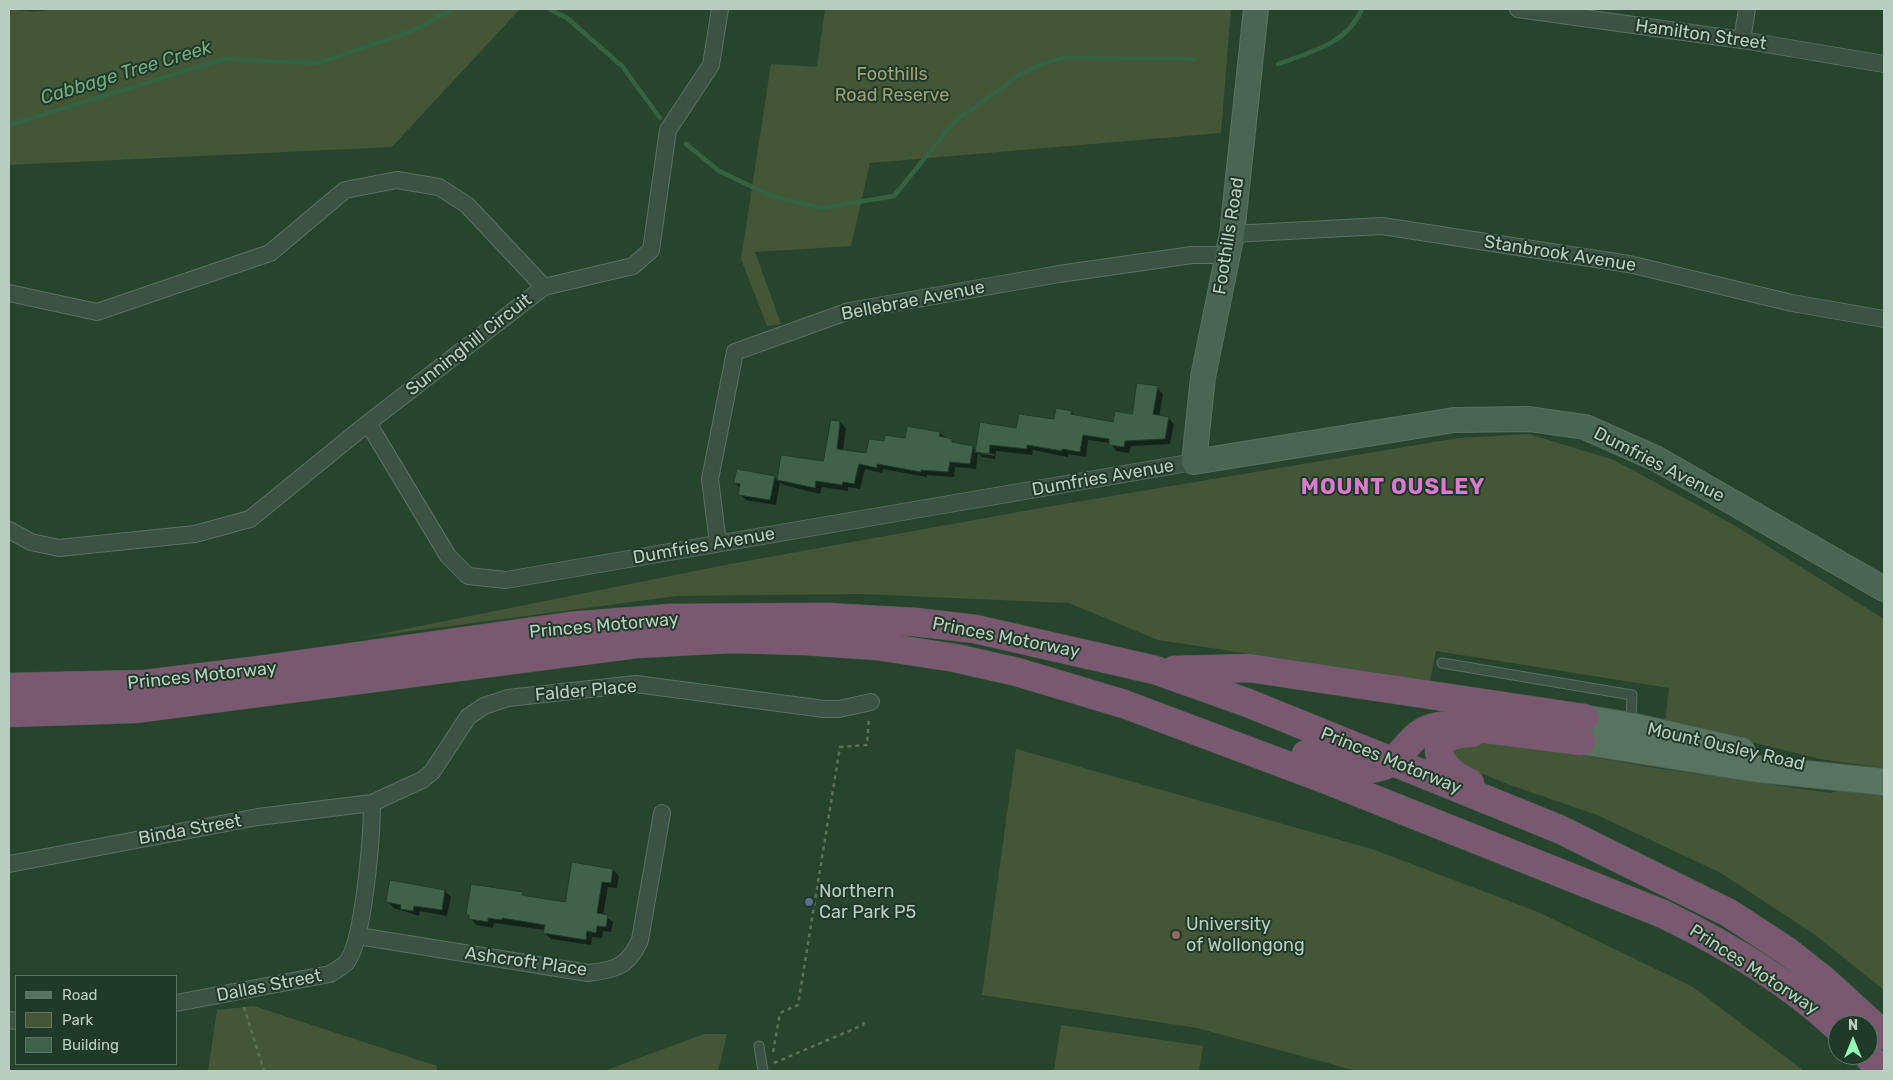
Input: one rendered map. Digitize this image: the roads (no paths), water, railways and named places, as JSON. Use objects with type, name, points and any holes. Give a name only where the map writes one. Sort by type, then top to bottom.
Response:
[{"type":"highway","name":"Princes Motorway","points":[[9,687],[145,684],[570,626],[671,618],[828,617],[915,622],[975,629],[1019,637],[1155,670],[1248,703],[1559,830],[1729,913],[1787,951],[1825,981],[1884,1035]]},
{"type":"highway","name":"Princes Motorway","points":[[9,713],[134,709],[636,644],[731,639],[804,641],[877,646],[954,658],[1017,672],[1177,722],[1590,883],[1699,932],[1783,985],[1828,1020]]},
{"type":"highway","points":[[877,646],[966,652],[1001,659],[1150,699],[1341,766],[1368,769],[1391,763],[1417,736],[1442,725],[1582,729]]},
{"type":"highway","points":[[1155,670],[1249,668],[1582,729]]},
{"type":"highway","points":[[1582,729],[1536,740],[1486,733],[1463,733],[1447,738],[1442,742],[1439,753],[1442,764],[1459,778],[1662,864],[1688,878],[1727,902],[1787,951]]},
{"type":"main road","name":"Mount Ousley Road","points":[[1582,729],[1629,737],[1749,768],[1876,781]]},
{"type":"street","points":[[544,287],[633,266],[651,250],[668,130],[711,65],[720,9]]},
{"type":"street","name":"Foothills Road","points":[[1194,462],[1203,377],[1230,244],[1256,9]]},
{"type":"street","name":"Hamilton Street","points":[[1518,9],[1742,40],[1884,64]]},
{"type":"street","points":[[1742,40],[1747,9]]},
{"type":"street","name":"Sunninghill Circuit","points":[[9,293],[97,312],[270,253],[345,190],[397,180],[439,187],[467,205],[544,287],[368,423],[250,518],[196,534],[59,548],[31,542],[9,530]]},
{"type":"street","name":"Stanbrook Avenue","points":[[1230,244],[1382,226],[1629,264],[1792,303],[1884,319]]},
{"type":"street","name":"Bellebrae Avenue","points":[[718,543],[710,479],[735,352],[848,311],[1059,274],[1192,255],[1230,244]]},
{"type":"street","name":"Dumfries Avenue","points":[[368,423],[448,556],[468,576],[506,580],[1194,462],[1454,420],[1529,419],[1586,427],[1657,460],[1884,589]]},
{"type":"street","name":"Falder Place","points":[[372,803],[422,780],[432,772],[468,717],[484,706],[508,698],[636,684],[824,709],[840,709],[871,702]]},
{"type":"street","name":"Binda Street","points":[[9,864],[258,817],[372,803]]},
{"type":"street","name":"Dallas Street","points":[[178,1003],[330,974],[347,962],[358,936],[372,826],[372,803]]},
{"type":"street","name":"Ashcroft Place","points":[[358,936],[588,973],[608,971],[623,965],[634,954],[640,940],[662,813]]},
{"type":"lane","points":[[1442,663],[1632,695],[1629,737]]},
{"type":"lane","points":[[760,1046],[763,1071]]},
{"type":"waterway","name":"Cabbage Tree Creek","points":[[9,125],[224,59],[318,63],[412,31],[453,9]]},
{"type":"waterway","name":"Cabbage Tree Creek","points":[[549,9],[567,18],[622,66],[660,118]]},
{"type":"waterway","name":"Cabbage Tree Creek","points":[[1278,64],[1315,51],[1338,39],[1347,31],[1362,9]]},
{"type":"waterway","name":"Cabbage Tree Creek","points":[[686,144],[719,171],[771,196],[822,208],[894,196],[954,122],[1021,74],[1041,64],[1063,58],[1194,59]]},
{"type":"place","name":"Northern Car Park P5","points":[[809,902]]},
{"type":"place","name":"University of Wollongong","points":[[1176,935]]},
{"type":"district","name":"MOUNT OUSLEY","points":[[1393,488]]},
{"type":"park label","name":"Foothills Road Reserve","points":[[892,85]]}]
